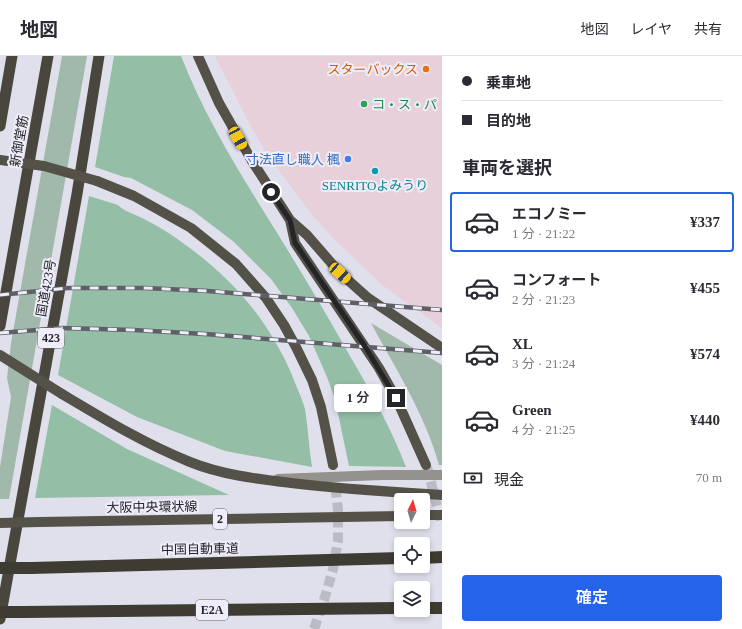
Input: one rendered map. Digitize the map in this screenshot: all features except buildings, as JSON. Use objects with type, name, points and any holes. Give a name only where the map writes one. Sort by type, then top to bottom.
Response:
[{"type":"highway","name":"新御堂筋","points":[[0,126],[12,56]]},
{"type":"highway","name":"新御堂筋","points":[[0,326],[48,56]]},
{"type":"highway","name":"国道423号","points":[[0,619],[74,210],[100,56]]},
{"type":"highway","points":[[430,558],[442,557]]},
{"type":"highway","name":"中国自動車道","points":[[0,568],[394,558]]},
{"type":"highway","name":"E2A","points":[[0,612],[394,608]]},
{"type":"highway","points":[[430,608],[442,608]]},
{"type":"main road","points":[[198,56],[219,102],[244,148],[290,220],[307,235],[340,273],[368,298],[442,348]]},
{"type":"main road","points":[[0,160],[44,166],[97,180],[134,196],[191,228],[236,264],[266,298],[284,325],[312,380],[321,407],[333,465]]},
{"type":"main road","points":[[290,220],[295,243],[366,348],[396,398],[426,465]]},
{"type":"main road","points":[[0,355],[116,426],[191,463],[258,479],[314,486],[442,495]]},
{"type":"main road","points":[[430,515],[442,515]]},
{"type":"main road","name":"大阪中央環状線","points":[[0,523],[394,516]]},
{"type":"street","points":[[258,479],[382,475],[442,475]]},
{"type":"shaded area","name":"SENRITOよみうり","points":[[215,56],[442,56],[442,328],[382,285],[333,238],[309,211],[268,156],[251,127]]},
{"type":"green space","points":[[62,56],[87,56],[9,499],[0,499],[0,467],[11,397],[7,378],[11,343]]},
{"type":"green space","points":[[114,56],[181,56],[203,106],[216,131],[366,383],[387,424],[406,467],[349,466],[335,399],[309,336],[292,308],[271,279],[234,242],[192,210],[131,178],[95,167]]},
{"type":"green space","points":[[89,196],[118,205],[174,236],[201,256],[233,285],[247,301],[272,336],[301,396],[305,409],[312,467],[225,451],[137,417],[58,375]]},
{"type":"green space","points":[[371,323],[442,365],[442,465],[439,465],[418,410]]},
{"type":"green space","points":[[52,405],[127,449],[229,495],[35,498]]},
{"type":"tunnel","points":[[314,629],[333,569],[338,540],[338,510],[333,465]]},
{"type":"tunnel","points":[[427,467],[442,525]]},
{"type":"railway","points":[[0,295],[68,288],[145,288],[208,291],[442,310]]},
{"type":"railway","points":[[0,333],[62,328],[133,330],[205,334],[442,353]]},
{"type":"place","name":"スターバックス","points":[[426,69]]},
{"type":"place","name":"コ・ス・パ","points":[[364,104]]},
{"type":"place","name":"寸法直し職人 楓","points":[[348,159]]},
{"type":"place","name":"SENRITOよみうり","points":[[375,171]]},
{"type":"route","points":[[271,192],[290,220],[295,243],[366,348],[396,398]]}]
